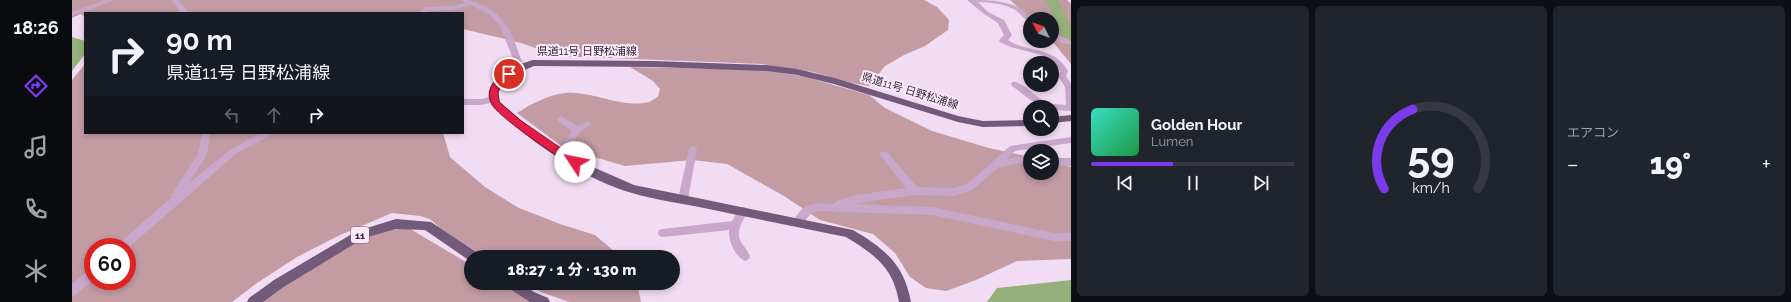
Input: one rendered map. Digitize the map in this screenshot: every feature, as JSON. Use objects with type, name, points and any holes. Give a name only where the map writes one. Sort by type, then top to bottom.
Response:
[{"type":"main road","name":"県道11号 日野松浦線","points":[[494,99],[494,92],[498,81],[520,67],[532,64],[654,64],[767,68],[797,72],[835,81],[958,119],[983,124],[1023,123]]},
{"type":"main road","points":[[494,99],[495,103],[516,123],[561,153],[604,178],[633,189],[849,233],[875,249],[893,266],[904,290],[905,302]]},
{"type":"main road","points":[[1059,119],[1071,118]]},
{"type":"main road","name":"11","points":[[254,302],[278,284],[361,234],[396,224],[427,225],[464,250]]},
{"type":"main road","points":[[521,290],[530,296],[544,302]]},
{"type":"street","points":[[73,14],[112,0]]},
{"type":"street","points":[[174,0],[184,12]]},
{"type":"street","points":[[970,0],[986,13],[1001,22],[1008,35],[1003,40],[1009,45],[1046,55],[1056,60],[1064,71],[1062,76],[1069,87],[1070,108],[1052,107],[1042,103],[1015,84]]},
{"type":"street","points":[[975,0],[997,1],[1010,4],[1023,14]]},
{"type":"street","points":[[425,12],[424,11],[426,9],[452,8],[468,2],[487,10],[502,23],[520,67]]},
{"type":"street","points":[[1059,39],[1064,42],[1071,43]]},
{"type":"street","points":[[464,102],[481,102],[494,99]]},
{"type":"street","points":[[561,119],[577,130]]},
{"type":"street","points":[[561,153],[577,130],[588,124]]},
{"type":"street","points":[[170,205],[202,155],[206,134]]},
{"type":"street","points":[[132,238],[234,151],[266,134]]},
{"type":"street","points":[[831,206],[856,199],[914,191],[954,192],[969,187],[1013,148],[1071,140]]},
{"type":"street","points":[[683,199],[693,149]]},
{"type":"street","points":[[884,154],[914,191]]},
{"type":"street","points":[[993,166],[1023,160]]},
{"type":"street","points":[[1059,162],[1071,162]]},
{"type":"street","points":[[798,222],[808,209],[816,207],[831,206],[932,211],[1054,237],[1071,237]]},
{"type":"street","points":[[743,211],[734,225],[735,243],[745,256]]},
{"type":"street","points":[[663,233],[734,225]]},
{"type":"street","points":[[72,291],[84,281]]},
{"type":"shaded area","points":[[72,0],[924,0],[937,7],[949,20],[948,30],[925,46],[904,55],[885,66],[869,86],[852,83],[813,72],[762,64],[558,56],[521,43],[464,29],[464,12],[84,12],[84,16],[81,14],[72,18]]},
{"type":"shaded area","points":[[1010,0],[1067,0],[1071,4],[1071,64],[1058,48],[1059,48],[1059,12],[1023,12]]},
{"type":"shaded area","points":[[72,37],[84,41],[84,55],[72,71]]},
{"type":"shaded area","points":[[84,65],[84,134],[443,134],[450,157],[485,187],[519,208],[560,224],[595,235],[613,250],[474,250],[440,228],[430,219],[420,216],[392,213],[338,236],[297,257],[257,283],[232,302],[72,302],[72,80]]},
{"type":"shaded area","points":[[630,67],[765,70],[806,77],[869,95],[885,108],[932,131],[989,148],[1023,155],[1023,180],[1059,180],[1059,164],[1071,167],[1071,259],[1017,261],[976,280],[946,291],[926,288],[910,277],[895,253],[873,234],[820,220],[784,196],[727,164],[692,160],[625,166],[564,148],[517,113],[540,100],[565,93],[584,94],[625,103],[646,103],[658,97],[660,89],[653,81]]},
{"type":"shaded area","points":[[407,227],[464,261],[464,290],[513,290],[533,302],[250,302],[361,237]]},
{"type":"shaded area","points":[[1071,280],[1071,302],[987,302],[997,288]]},
{"type":"shaded area","points":[[538,290],[638,290],[641,302],[569,302]]},
{"type":"waterway","points":[[1052,0],[1071,42]]},
{"type":"route","points":[[509,74],[498,81],[494,92],[495,103],[516,123],[575,162]]}]
